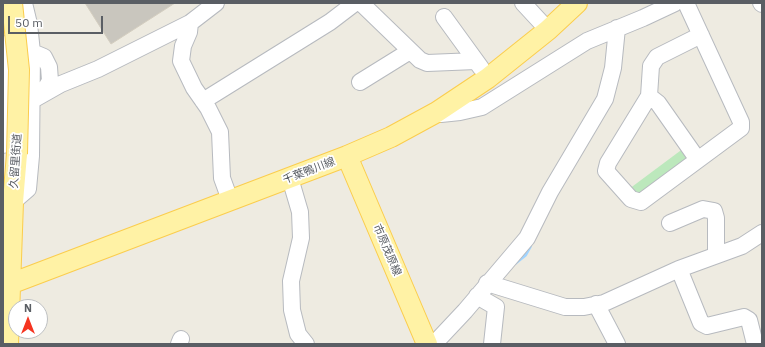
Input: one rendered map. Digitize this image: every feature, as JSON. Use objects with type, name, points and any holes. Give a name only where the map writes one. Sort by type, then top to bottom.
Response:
[{"type":"main road","name":"久留里街道","points":[[8,344],[7,286],[12,235],[8,194],[10,149],[19,70],[12,3]]},
{"type":"main road","name":"千葉鴨川線","points":[[7,286],[347,156],[391,136],[437,112],[488,78],[548,30],[577,3]]},
{"type":"main road","name":"市原茂原線","points":[[347,156],[428,344]]},
{"type":"street","points":[[8,194],[28,189],[37,98],[29,24],[24,3]]},
{"type":"street","points":[[37,98],[61,84],[98,69],[190,23],[216,3]]},
{"type":"street","points":[[203,101],[330,22],[355,3]]},
{"type":"street","points":[[361,3],[420,60],[427,63],[476,61]]},
{"type":"street","points":[[523,3],[548,30]]},
{"type":"street","points":[[437,112],[441,114],[460,112],[482,107],[587,42],[675,3]]},
{"type":"street","points":[[686,3],[701,35],[741,122],[740,128],[737,132],[641,202],[631,199],[606,171],[608,163],[649,96],[651,66],[656,57],[701,35]]},
{"type":"street","points":[[444,17],[488,78]]},
{"type":"street","points":[[190,23],[189,32],[183,46],[181,61],[194,88],[220,132],[222,178],[230,200]]},
{"type":"street","points":[[434,344],[527,238],[550,192],[605,100],[612,68],[617,28]]},
{"type":"street","points":[[360,82],[410,51]]},
{"type":"street","points":[[3,52],[10,149]]},
{"type":"street","points":[[649,96],[658,103],[698,160]]},
{"type":"street","points":[[290,178],[300,212],[301,238],[291,281],[292,310],[298,334],[306,344]]},
{"type":"street","points":[[670,223],[703,209],[714,212],[716,218],[716,255]]},
{"type":"street","points":[[488,283],[565,307],[584,307],[621,296],[678,269],[758,239]]},
{"type":"street","points":[[678,269],[701,323],[707,326],[744,316],[749,320],[755,344]]},
{"type":"street","points":[[477,296],[496,307],[492,344]]},
{"type":"street","points":[[596,304],[617,344]]},
{"type":"green space","points":[[688,145],[698,160],[641,202],[625,192]]},
{"type":"building","points":[[85,3],[175,3],[111,44]]},
{"type":"waterway","points":[[515,263],[525,255],[530,246]]}]
